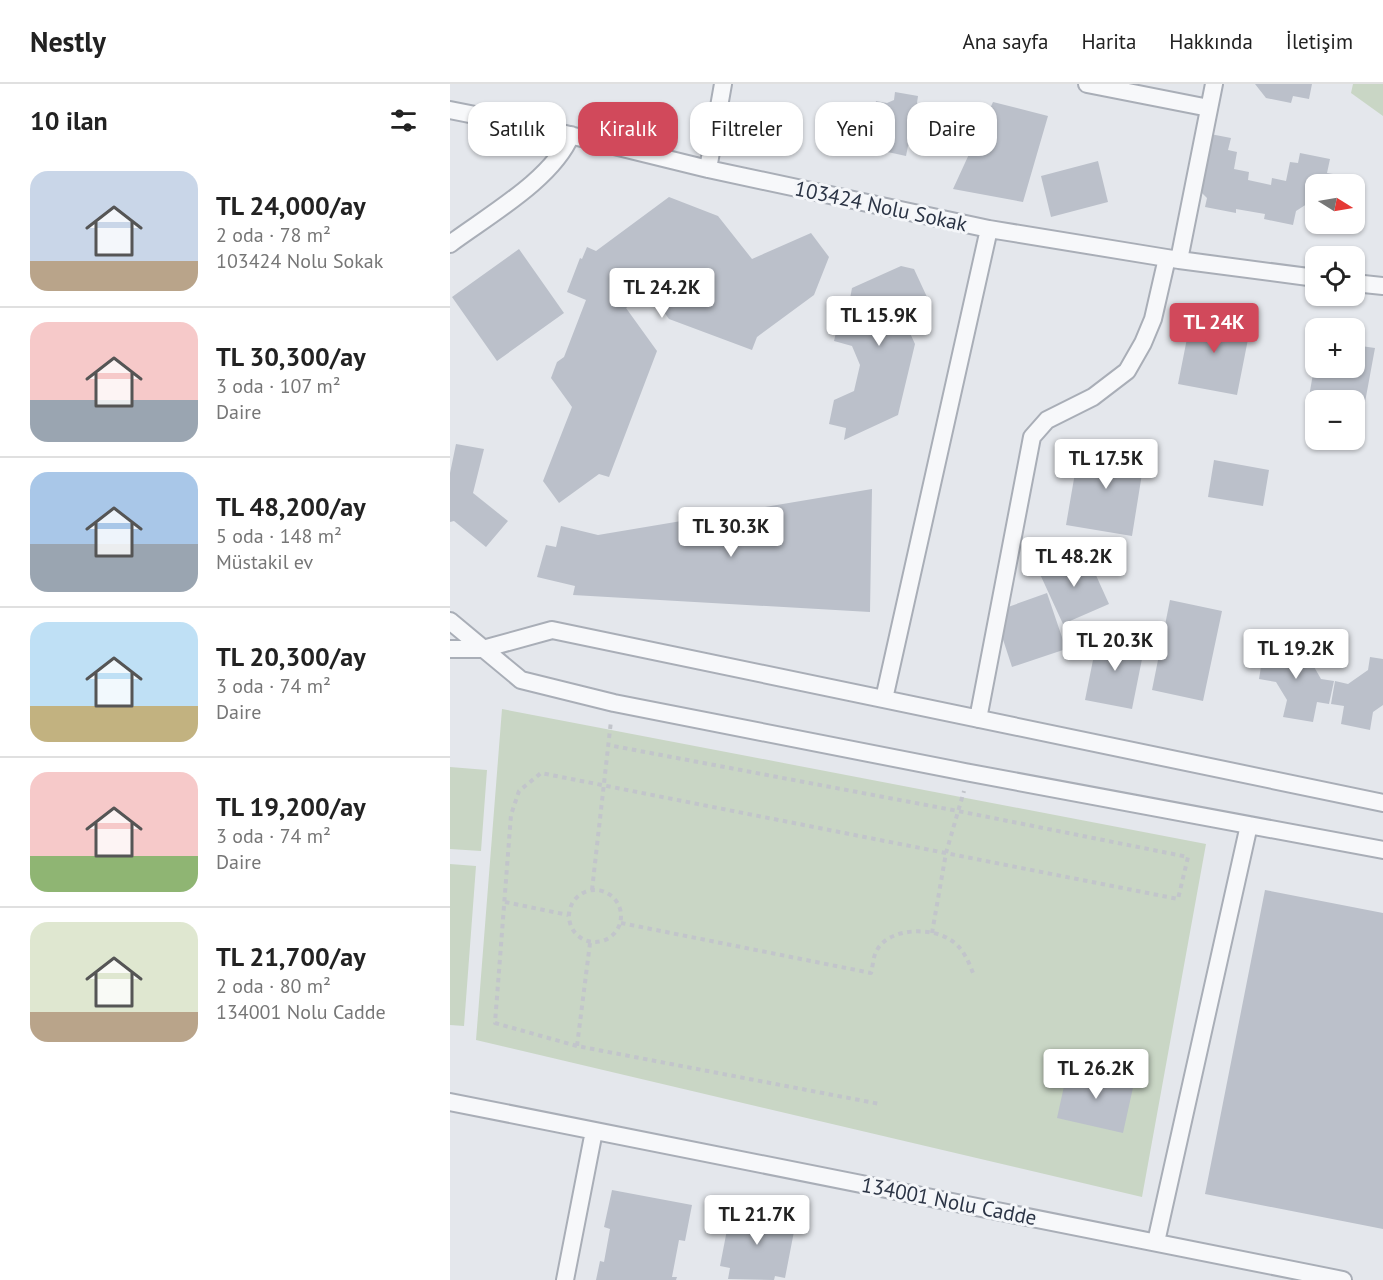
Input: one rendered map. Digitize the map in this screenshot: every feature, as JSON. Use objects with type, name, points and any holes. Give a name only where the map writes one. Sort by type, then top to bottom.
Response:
[{"type":"street","points":[[708,169],[723,84]]},
{"type":"street","points":[[1087,84],[1209,108]]},
{"type":"street","points":[[978,719],[1032,437],[1047,420],[1093,397],[1127,371],[1143,343],[1173,259],[1214,84]]},
{"type":"street","name":"103424 Nolu Sokak","points":[[450,110],[571,135],[708,169],[989,229],[1173,259],[1305,277]]},
{"type":"street","points":[[450,244],[546,173],[559,158],[571,135]]},
{"type":"street","points":[[884,699],[989,229]]},
{"type":"street","points":[[1365,285],[1383,287]]},
{"type":"street","points":[[450,621],[521,680],[614,703],[965,772],[1383,850]]},
{"type":"street","points":[[450,650],[483,648],[552,630],[1383,802]]},
{"type":"street","points":[[1156,1242],[1249,825]]},
{"type":"street","name":"134001 Nolu Cadde","points":[[450,1102],[1156,1242],[1316,1277],[1343,1280]]},
{"type":"street","points":[[564,1280],[594,1131]]},
{"type":"path","points":[[592,890],[614,703]]},
{"type":"path","points":[[608,745],[1188,857],[1178,898],[541,772],[519,791],[511,815],[495,1023],[577,1046],[880,1104]]},
{"type":"path","points":[[932,933],[946,853],[967,779],[965,772]]},
{"type":"path","points":[[592,890],[604,891],[615,898],[621,910],[621,923],[615,935],[604,942],[591,943],[579,938],[571,928],[568,915],[572,903],[580,894],[592,890]]},
{"type":"path","points":[[505,902],[568,915]]},
{"type":"path","points":[[621,923],[871,973],[876,951],[884,941],[901,933],[915,931],[932,933],[950,939],[966,955],[973,973]]},
{"type":"path","points":[[577,1046],[591,943]]},
{"type":"green space","points":[[1353,84],[1383,84],[1383,116],[1351,93]]},
{"type":"green space","points":[[502,709],[1206,844],[1142,1197],[476,1040]]},
{"type":"green space","points":[[450,767],[487,770],[481,851],[450,849]]},
{"type":"green space","points":[[450,864],[476,866],[464,1026],[450,1025]]},
{"type":"building","points":[[1255,84],[1312,84],[1309,99],[1293,96],[1291,103],[1266,98]]},
{"type":"building","points":[[895,92],[918,96],[917,102],[907,102],[906,156],[895,154],[895,102],[889,102],[894,100]]},
{"type":"building","points":[[997,103],[1048,116],[1023,202],[953,189],[968,156],[997,156]]},
{"type":"building","points":[[1200,132],[1231,138],[1228,150],[1237,152],[1234,169],[1249,172],[1248,180],[1271,185],[1272,178],[1286,181],[1290,162],[1298,163],[1300,153],[1330,159],[1327,173],[1333,174],[1305,174],[1305,205],[1296,211],[1293,225],[1264,219],[1265,214],[1236,209],[1236,213],[1205,207],[1207,198],[1194,185],[1197,171],[1188,169],[1193,145],[1198,146]]},
{"type":"building","points":[[1098,161],[1108,202],[1051,217],[1041,176]]},
{"type":"building","points":[[669,197],[718,216],[752,259],[811,233],[829,257],[814,295],[757,337],[752,350],[669,319],[656,301],[643,296],[626,308],[657,351],[609,477],[599,474],[559,503],[543,481],[572,407],[551,378],[557,362],[564,357],[586,300],[567,292],[580,258],[582,259],[587,247],[596,251]]},
{"type":"building","points":[[519,249],[564,313],[497,361],[452,297]]},
{"type":"building","points":[[901,266],[914,269],[927,297],[922,317],[911,322],[909,331],[915,344],[898,415],[844,440],[846,428],[829,424],[834,400],[854,391],[860,365],[852,346],[834,341],[842,307],[849,304],[852,288]]},
{"type":"building","points":[[1192,313],[1251,324],[1237,395],[1178,384]]},
{"type":"building","points":[[1365,347],[1375,348],[1365,402],[1365,390],[1310,390],[1312,378],[1365,378]]},
{"type":"building","points":[[456,444],[484,449],[473,493],[508,521],[486,547],[454,521],[450,522],[450,473]]},
{"type":"building","points":[[1080,444],[1145,455],[1132,536],[1066,525]]},
{"type":"building","points":[[1214,460],[1269,470],[1263,506],[1208,497]]},
{"type":"building","points":[[872,489],[870,612],[573,595],[575,586],[537,577],[546,545],[556,547],[561,526],[598,535]]},
{"type":"building","points":[[1085,551],[1109,604],[1063,624],[1039,572]]},
{"type":"building","points":[[1047,593],[1066,649],[1012,667],[994,612]]},
{"type":"building","points":[[1170,600],[1222,611],[1203,701],[1152,690]]},
{"type":"building","points":[[1098,635],[1145,644],[1132,709],[1085,700]]},
{"type":"building","points":[[1288,639],[1311,644],[1309,658],[1321,679],[1334,681],[1329,704],[1317,702],[1313,722],[1283,717],[1287,700],[1276,682],[1259,679],[1264,648],[1286,652]]},
{"type":"building","points":[[1370,657],[1383,659],[1383,705],[1373,712],[1370,730],[1341,724],[1344,706],[1331,704],[1335,681],[1348,684],[1368,670]]},
{"type":"building","points":[[1265,890],[1383,913],[1383,1229],[1205,1194]]},
{"type":"building","points":[[1068,1068],[1134,1083],[1123,1133],[1057,1118]]},
{"type":"building","points":[[612,1190],[692,1205],[685,1241],[679,1240],[672,1277],[677,1277],[676,1280],[596,1280],[600,1261],[604,1262],[610,1229],[604,1227]]},
{"type":"building","points":[[731,1209],[796,1221],[785,1278],[775,1276],[774,1280],[728,1279],[730,1268],[720,1266]]}]
